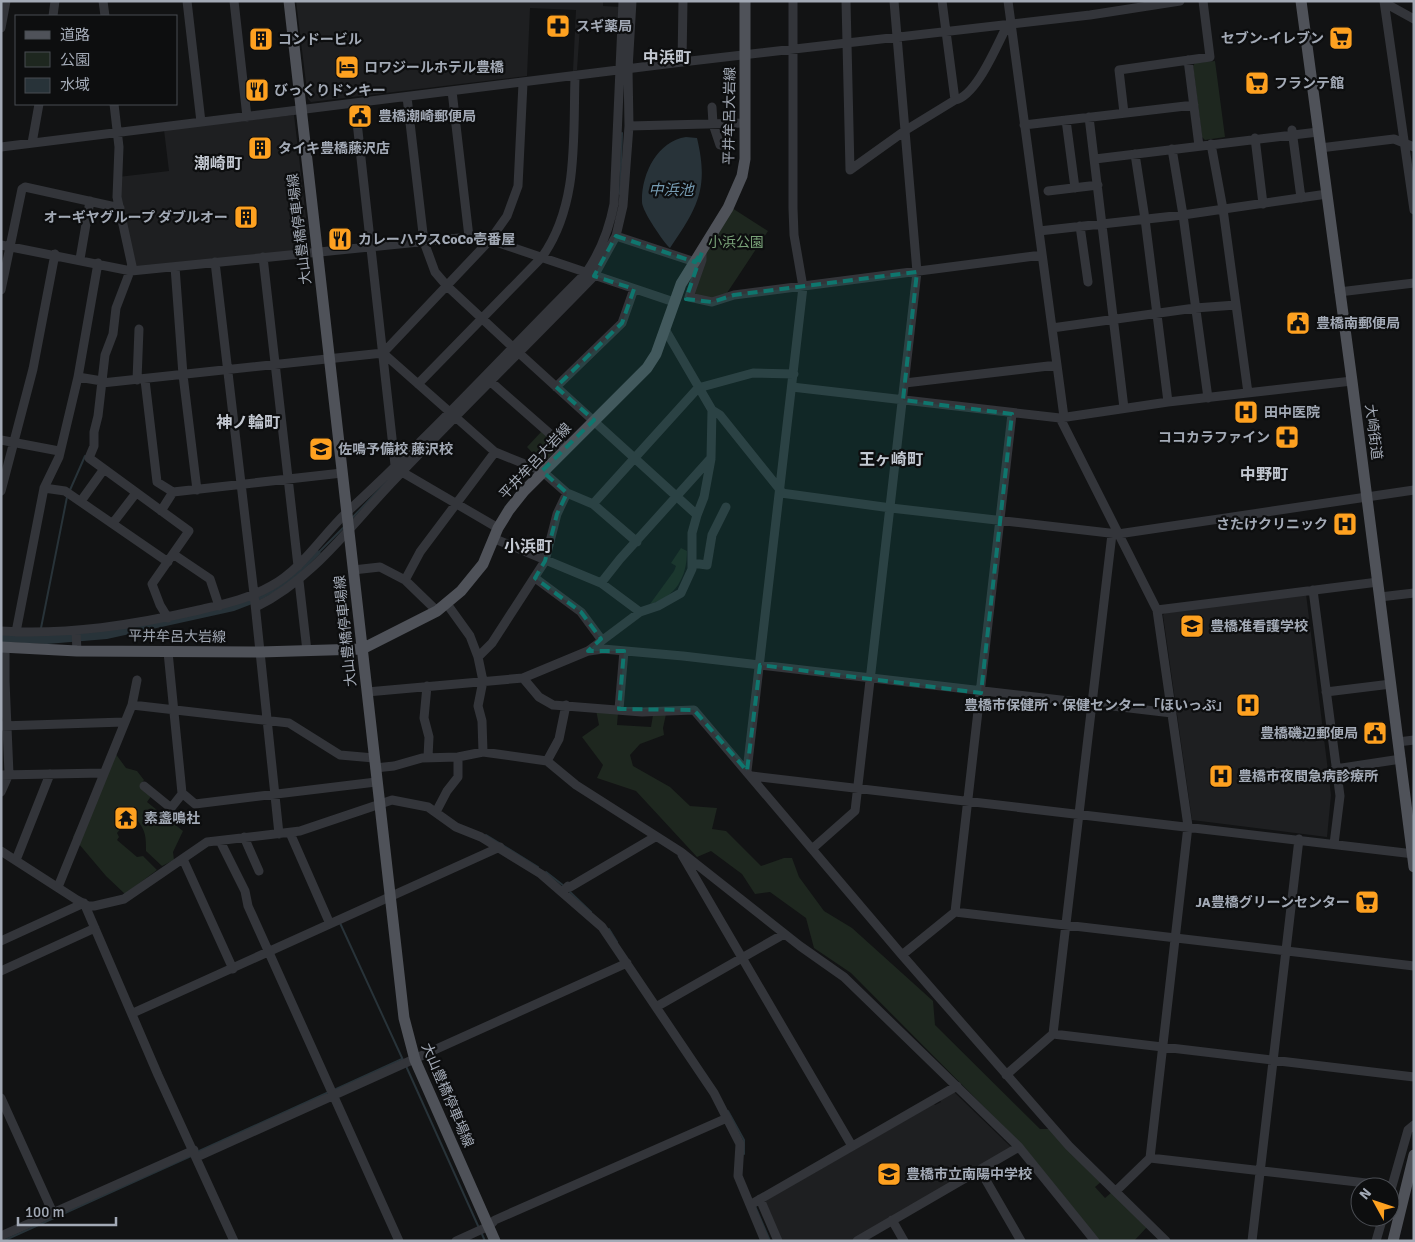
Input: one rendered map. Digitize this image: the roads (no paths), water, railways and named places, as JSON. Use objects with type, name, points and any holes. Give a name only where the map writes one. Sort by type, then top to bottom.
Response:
[{"type":"main road","name":"大山豊橋停車場線","points":[[289,1],[408,1063],[482,1229],[495,1241]]},
{"type":"main road","name":"平井牟呂大岩線","points":[[3,647],[77,647],[168,652],[362,649],[437,611],[447,604],[483,564],[509,510],[542,471],[647,368],[656,354],[682,284],[728,208],[742,176],[746,159],[745,1]]},
{"type":"main road","name":"大崎街道","points":[[1301,1],[1414,867]]},
{"type":"main road","points":[[1393,1241],[1414,1155]]},
{"type":"street","points":[[1,28],[6,1]]},
{"type":"street","points":[[53,15],[55,1]]},
{"type":"street","points":[[103,1],[105,15]]},
{"type":"street","points":[[187,1],[200,122]]},
{"type":"street","points":[[234,1],[247,117]]},
{"type":"street","points":[[1,632],[76,631],[168,618],[219,606],[254,594],[272,586],[298,566],[402,472],[452,414],[590,274],[616,236],[623,206],[629,126],[623,70],[623,1]]},
{"type":"street","points":[[590,274],[602,245],[614,204],[623,70],[632,1]]},
{"type":"street","points":[[682,62],[683,1]]},
{"type":"street","points":[[750,773],[760,665],[803,286],[794,235],[793,208],[793,1]]},
{"type":"street","points":[[846,1],[850,170],[906,130],[955,100],[960,99],[978,81],[1010,24]]},
{"type":"street","points":[[812,849],[855,811],[917,272],[894,1]]},
{"type":"street","points":[[942,1],[955,100]]},
{"type":"street","points":[[1008,1],[1057,365],[1062,418],[1115,534],[1157,610],[1188,826],[1150,1158],[1116,1191]]},
{"type":"street","points":[[1,147],[575,77],[682,62],[946,32],[1180,1]]},
{"type":"street","points":[[1124,113],[1119,70],[1210,57],[1203,1]]},
{"type":"street","points":[[1384,2],[1414,19]]},
{"type":"street","points":[[1384,2],[1414,210]]},
{"type":"street","points":[[1188,60],[1199,146]]},
{"type":"street","points":[[418,384],[542,257],[561,224],[569,195],[575,77]]},
{"type":"street","points":[[78,377],[102,382],[141,380],[274,364],[383,354],[490,240],[507,216],[518,186],[524,83]]},
{"type":"street","points":[[452,91],[469,237]]},
{"type":"street","points":[[408,96],[424,242],[435,272],[447,286],[515,350],[696,515]]},
{"type":"street","points":[[355,104],[395,465],[402,472],[456,502],[497,534],[545,561],[601,583],[640,612]]},
{"type":"street","points":[[32,143],[39,105]]},
{"type":"street","points":[[114,105],[119,147],[116,180],[120,208],[132,258],[131,271],[116,308],[94,432],[94,446],[89,458],[189,532],[152,584],[160,605],[168,618]]},
{"type":"street","points":[[1024,125],[1194,105]]},
{"type":"street","points":[[712,107],[713,124],[720,146]]},
{"type":"street","points":[[1089,117],[1124,408]]},
{"type":"street","points":[[1066,120],[1075,188]]},
{"type":"street","points":[[629,126],[745,123]]},
{"type":"street","points":[[1095,159],[1255,138],[1269,133],[1317,129]]},
{"type":"street","points":[[1292,132],[1301,198]]},
{"type":"street","points":[[1255,138],[1262,204]]},
{"type":"street","points":[[1320,148],[1394,139],[1414,147]]},
{"type":"street","points":[[1211,144],[1223,209],[1248,393]]},
{"type":"street","points":[[1172,150],[1183,214],[1208,398]]},
{"type":"street","points":[[1135,154],[1168,402]]},
{"type":"street","points":[[1048,192],[1098,185]]},
{"type":"street","points":[[1,290],[5,245],[22,188],[25,187],[120,208]]},
{"type":"street","points":[[1039,231],[1262,204],[1327,194]]},
{"type":"street","points":[[80,259],[90,201]]},
{"type":"street","points":[[1080,226],[1088,282]]},
{"type":"street","points":[[616,236],[695,262]]},
{"type":"street","points":[[5,245],[131,271],[469,237],[490,240],[674,302]]},
{"type":"street","points":[[702,252],[702,260],[690,290],[691,299],[712,302],[734,295],[1042,255]]},
{"type":"street","points":[[1,491],[33,369],[55,254]]},
{"type":"street","points":[[263,257],[298,566]]},
{"type":"street","points":[[215,262],[226,370],[256,607],[279,834]]},
{"type":"street","points":[[16,632],[44,488],[59,458],[59,451],[78,377],[98,263]]},
{"type":"street","points":[[176,267],[184,375],[197,490]]},
{"type":"street","points":[[1339,292],[1414,283]]},
{"type":"street","points":[[556,387],[622,323],[634,289]]},
{"type":"street","points":[[1052,328],[1195,308],[1236,305]]},
{"type":"street","points":[[139,329],[141,380],[157,482],[173,492],[342,473]]},
{"type":"street","points":[[666,331],[712,410],[720,415],[781,492],[891,508],[1115,534],[1414,490]]},
{"type":"street","points":[[256,607],[276,597],[299,581],[395,465],[491,382],[515,350]]},
{"type":"street","points":[[383,354],[495,452],[542,471],[567,493],[593,504],[637,542]]},
{"type":"street","points":[[905,384],[1057,365]]},
{"type":"street","points":[[593,504],[698,388],[753,373],[794,374]]},
{"type":"street","points":[[792,387],[1012,414],[1062,418],[1168,402],[1352,381]]},
{"type":"street","points":[[491,382],[566,448]]},
{"type":"street","points":[[588,651],[640,612],[658,606],[681,593],[692,563],[692,533],[696,515],[704,497],[711,458],[712,410]]},
{"type":"street","points":[[902,955],[955,912],[1002,521],[1012,414]]},
{"type":"street","points":[[1,440],[59,451]]},
{"type":"street","points":[[404,580],[420,552],[495,452]]},
{"type":"street","points":[[601,583],[711,458]]},
{"type":"street","points":[[81,501],[104,469]]},
{"type":"street","points":[[44,488],[65,491],[113,523],[210,579],[219,606]]},
{"type":"street","points":[[161,510],[173,492]]},
{"type":"street","points":[[113,523],[136,493]]},
{"type":"street","points":[[478,657],[492,643],[545,561],[556,514],[567,493]]},
{"type":"street","points":[[692,563],[707,565],[714,529],[726,506]]},
{"type":"street","points":[[1006,1075],[1053,1034],[1091,705],[1115,534]]},
{"type":"street","points":[[353,570],[380,567],[404,580],[437,611]]},
{"type":"street","points":[[535,578],[581,612],[601,640]]},
{"type":"street","points":[[299,581],[307,651]]},
{"type":"street","points":[[1157,610],[1378,582]]},
{"type":"street","points":[[1313,590],[1340,796],[1334,844]]},
{"type":"street","points":[[1380,597],[1414,593]]},
{"type":"street","points":[[447,604],[460,620],[478,657],[483,681],[478,706],[482,721],[483,752]]},
{"type":"street","points":[[76,631],[77,647]]},
{"type":"street","points":[[1,792],[5,774],[3,647]]},
{"type":"street","points":[[367,692],[523,678],[588,651],[603,648],[871,678],[981,693],[1172,713]]},
{"type":"street","points":[[619,709],[624,651]]},
{"type":"street","points":[[144,786],[171,808],[182,794],[172,710],[168,652]]},
{"type":"street","points":[[523,678],[544,700],[553,705],[642,712],[694,710],[750,773],[902,955],[1069,1146],[1166,1241]]},
{"type":"street","points":[[58,887],[132,705],[137,680]]},
{"type":"street","points":[[1326,692],[1391,684]]},
{"type":"street","points":[[427,686],[424,718],[429,741],[428,757]]},
{"type":"street","points":[[132,705],[289,723],[340,755],[394,766],[428,757],[458,757],[483,752],[547,761],[576,785],[681,852],[784,934],[844,977],[1019,1147],[1095,1241]]},
{"type":"street","points":[[547,761],[559,739],[566,706]]},
{"type":"street","points":[[4,726],[124,722]]},
{"type":"street","points":[[1398,742],[1414,740]]},
{"type":"street","points":[[436,812],[447,791],[458,777],[458,757]]},
{"type":"street","points":[[1335,768],[1400,759]]},
{"type":"street","points":[[5,774],[103,773]]},
{"type":"street","points":[[750,773],[858,789],[1188,826],[1413,854]]},
{"type":"street","points":[[16,860],[50,774]]},
{"type":"street","points":[[182,794],[195,804],[376,782]]},
{"type":"street","points":[[1,851],[84,903],[94,906],[124,899],[207,842],[290,833],[398,800],[428,807],[456,827],[500,847],[566,889],[602,927],[658,1006],[714,1093],[740,1144],[737,1171],[778,1241]]},
{"type":"street","points":[[290,833],[330,924]]},
{"type":"street","points":[[244,837],[259,871]]},
{"type":"street","points":[[566,889],[655,837]]},
{"type":"street","points":[[1252,1241],[1299,840]]},
{"type":"street","points":[[220,841],[245,891],[248,906],[400,1241]]},
{"type":"street","points":[[132,1013],[500,847]]},
{"type":"street","points":[[681,852],[852,1146]]},
{"type":"street","points":[[183,859],[233,969]]},
{"type":"street","points":[[84,903],[158,1075],[196,1153],[234,1241]]},
{"type":"street","points":[[1,941],[84,903]]},
{"type":"street","points":[[955,912],[1414,966]]},
{"type":"street","points":[[1,971],[95,928]]},
{"type":"street","points":[[658,1006],[784,934]]},
{"type":"street","points":[[1,1236],[333,1092],[408,1063],[627,963]]},
{"type":"street","points":[[1053,1034],[1414,1077]]},
{"type":"street","points":[[755,1202],[957,1086]]},
{"type":"street","points":[[1,1098],[53,1213]]},
{"type":"street","points":[[456,1241],[482,1229],[495,1220],[727,1118]]},
{"type":"street","points":[[1394,1177],[1408,1130],[1414,1125]]},
{"type":"street","points":[[857,1241],[1019,1147]]},
{"type":"street","points":[[1150,1158],[1350,1184]]},
{"type":"street","points":[[980,1170],[1022,1241]]},
{"type":"street","points":[[755,1202],[765,1241]]},
{"type":"street","points":[[892,1220],[904,1241]]},
{"type":"street","points":[[1376,1241],[1380,1227]]},
{"type":"water","name":"中浜池","points":[[686,137],[697,138],[702,171],[701,184],[688,221],[670,248],[649,219],[643,206],[642,192],[648,171],[659,152],[676,140]]},
{"type":"water","points":[[317,549],[321,553],[289,584],[257,602],[234,611],[107,639],[47,644],[1,642],[1,634],[60,635],[256,597]]},
{"type":"waterway","points":[[620,194],[622,133]]},
{"type":"waterway","points":[[70,490],[85,456]]},
{"type":"waterway","points":[[352,518],[392,476]]},
{"type":"waterway","points":[[41,628],[67,497]]},
{"type":"waterway","points":[[319,552],[344,527]]},
{"type":"waterway","points":[[486,835],[538,867]]},
{"type":"waterway","points":[[546,872],[564,886]]},
{"type":"waterway","points":[[569,891],[591,912]]},
{"type":"waterway","points":[[340,923],[403,1060]]},
{"type":"waterway","points":[[609,929],[617,942]]},
{"type":"waterway","points":[[334,1090],[402,1059]]},
{"type":"waterway","points":[[406,1066],[479,1228]]},
{"type":"waterway","points":[[197,1152],[329,1092]]},
{"type":"waterway","points":[[728,1111],[744,1140],[744,1154]]},
{"type":"waterway","points":[[3,1241],[191,1156]]},
{"type":"waterway","points":[[755,1206],[770,1241]]},
{"type":"waterway","points":[[481,1232],[485,1241]]},
{"type":"place","name":"スギ薬局","points":[[558,26]]},
{"type":"place","name":"セブン-イレブン","points":[[1341,38]]},
{"type":"place","name":"コンドービル","points":[[261,39]]},
{"type":"place","name":"ロワジールホテル豊橋","points":[[347,67]]},
{"type":"place","name":"フランテ館","points":[[1257,83]]},
{"type":"place","name":"びっくりドンキー","points":[[257,90]]},
{"type":"place","name":"豊橋潮崎郵便局","points":[[360,116]]},
{"type":"place","name":"タイキ豊橋藤沢店","points":[[260,148]]},
{"type":"place","name":"オーギヤグループ ダブルオー","points":[[246,217]]},
{"type":"place","name":"カレーハウスCoCo壱番屋","points":[[340,239]]},
{"type":"place","name":"豊橋南郵便局","points":[[1298,323]]},
{"type":"place","name":"田中医院","points":[[1246,412]]},
{"type":"place","name":"ココカラファイン","points":[[1287,437]]},
{"type":"place","name":"佐鳴予備校 藤沢校","points":[[321,449]]},
{"type":"place","name":"さたけクリニック","points":[[1345,524]]},
{"type":"place","name":"豊橋准看護学校","points":[[1192,626]]},
{"type":"place","name":"豊橋市保健所・保健センター「ほいっぷ」","points":[[1248,705]]},
{"type":"place","name":"豊橋磯辺郵便局","points":[[1375,733]]},
{"type":"place","name":"豊橋市夜間急病診療所","points":[[1221,776]]},
{"type":"place","name":"素盞鳴社","points":[[126,818]]},
{"type":"place","name":"JA豊橋グリーンセンター","points":[[1367,902]]},
{"type":"place","name":"豊橋市立南陽中学校","points":[[889,1174]]},
{"type":"district","name":"中浜町","points":[[667,57]]},
{"type":"district","name":"潮崎町","points":[[218,163]]},
{"type":"district","name":"神ノ輪町","points":[[248,422]]},
{"type":"district","name":"王ヶ崎町","points":[[891,459]]},
{"type":"district","name":"中野町","points":[[1264,474]]},
{"type":"district","name":"小浜町","points":[[528,546]]},
{"type":"park label","name":"小浜公園","points":[[736,242]]}]
